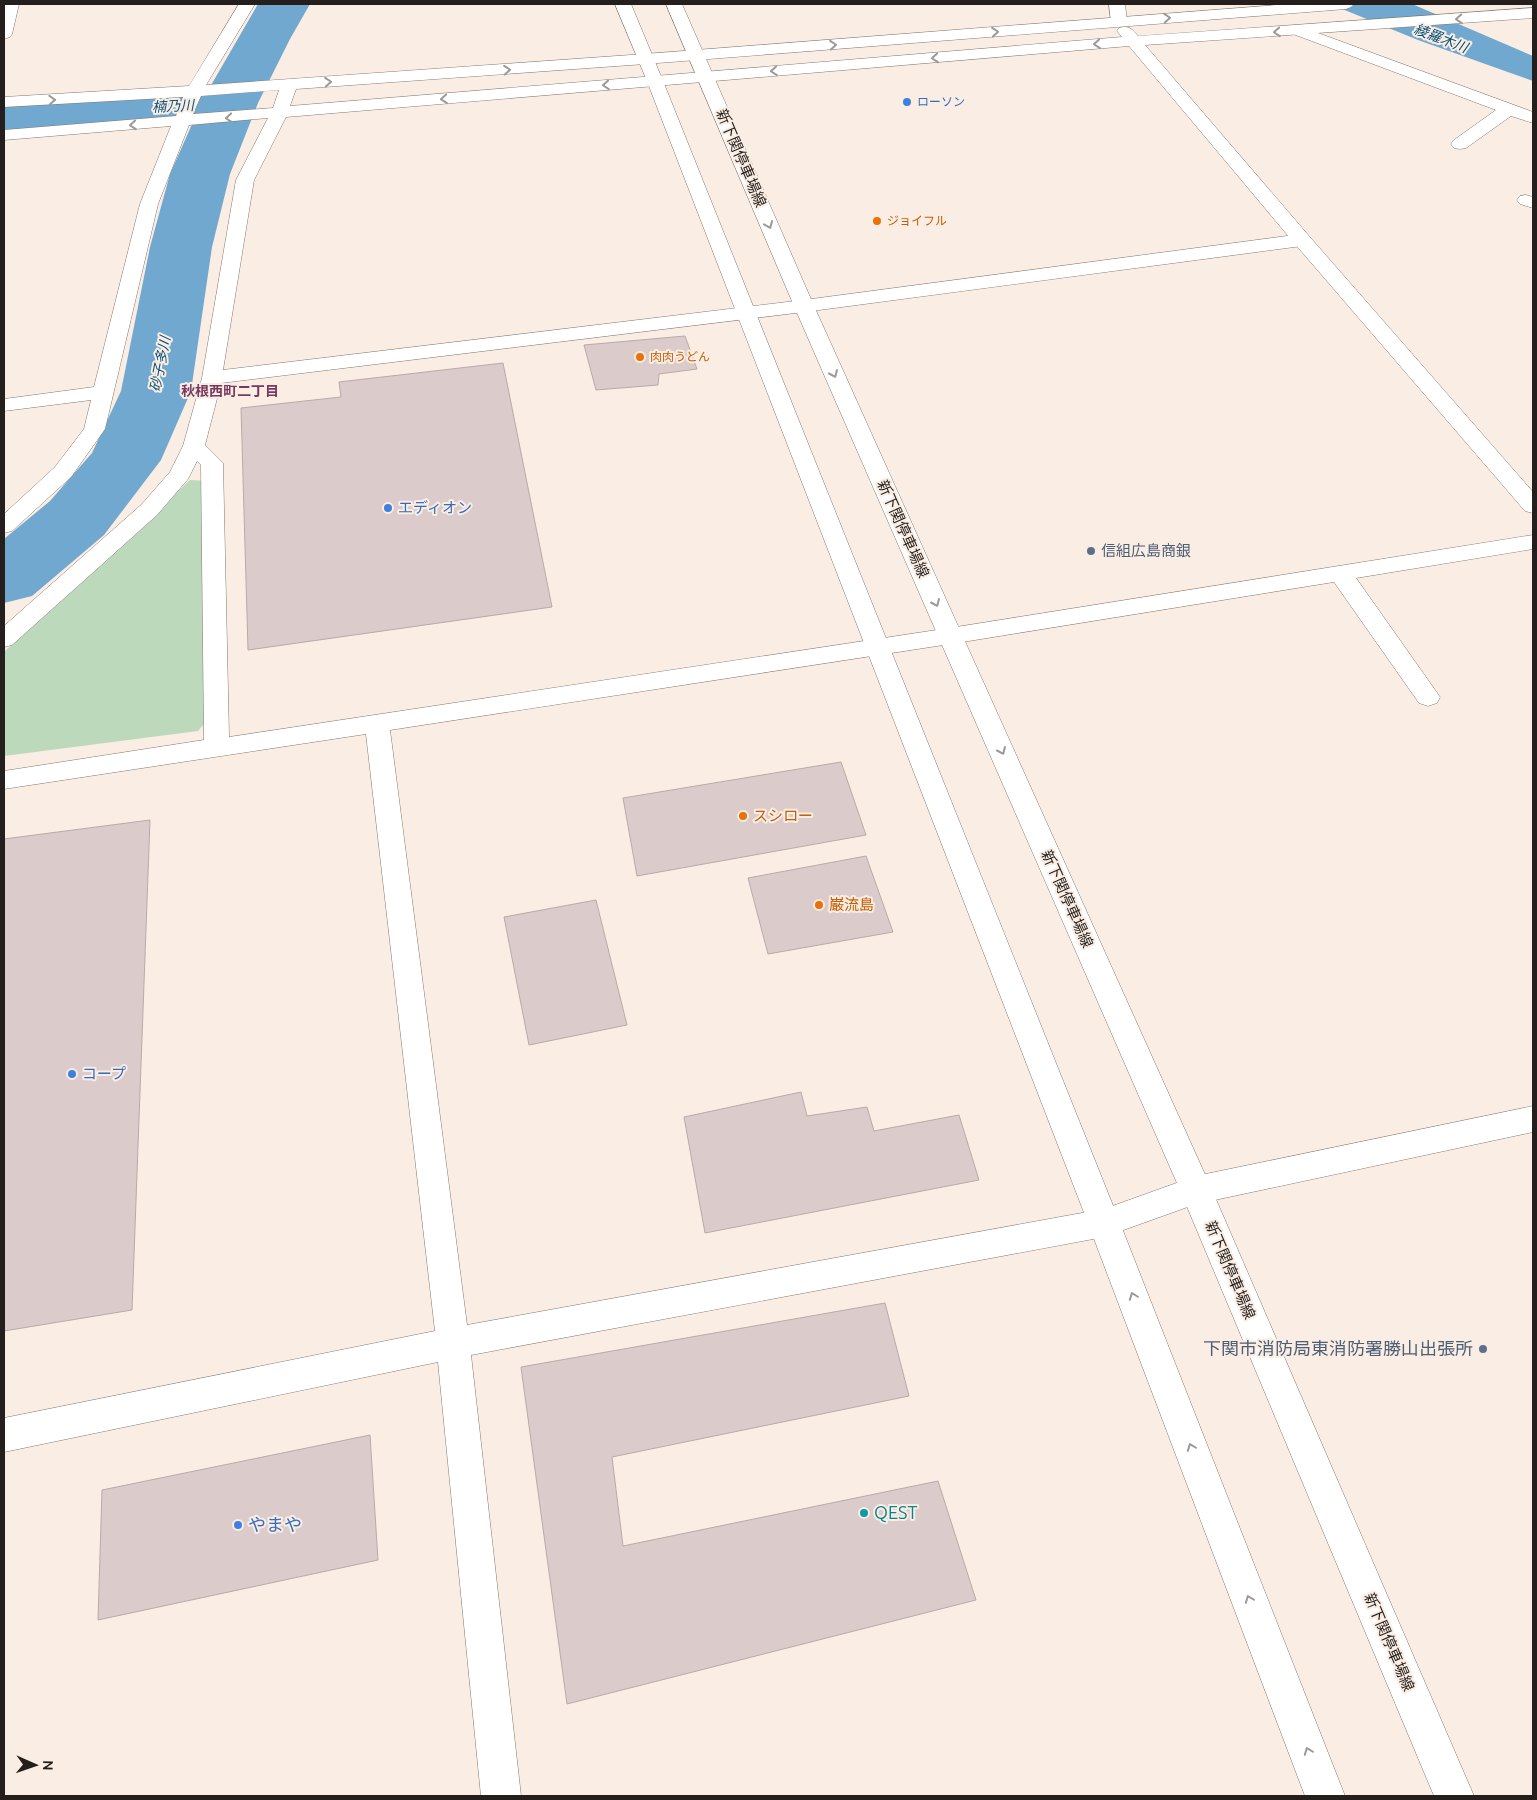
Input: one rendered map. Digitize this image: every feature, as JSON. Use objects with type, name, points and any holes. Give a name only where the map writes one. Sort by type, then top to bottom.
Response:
[{"type":"street","points":[[4,34],[11,4]]},
{"type":"street","points":[[4,526],[63,472],[94,429],[149,204],[198,93],[247,4]]},
{"type":"street","points":[[623,4],[1104,1223],[1325,1796]]},
{"type":"street","name":"新下関停車場線","points":[[674,4],[804,306],[1196,1190],[1454,1796]]},
{"type":"street","points":[[4,136],[187,119],[272,114],[650,70],[702,66],[1118,13],[1291,8],[1346,4]]},
{"type":"street","points":[[1118,13],[1132,41],[1533,506]]},
{"type":"street","points":[[4,102],[198,93],[284,85],[650,70],[1299,31],[1533,13]]},
{"type":"street","points":[[1299,31],[1533,118]]},
{"type":"street","points":[[4,639],[149,510],[180,474],[194,446],[212,378],[245,180],[284,85]]},
{"type":"street","points":[[1460,144],[1509,109]]},
{"type":"street","points":[[212,378],[804,306],[1302,240]]},
{"type":"street","points":[[4,405],[102,392]]},
{"type":"street","points":[[194,446],[212,463],[217,748]]},
{"type":"street","points":[[4,780],[950,636],[1533,542]]},
{"type":"street","points":[[1340,573],[1428,696]]},
{"type":"street","points":[[377,724],[453,1343],[501,1796]]},
{"type":"street","points":[[4,1435],[453,1343],[1104,1223],[1196,1190],[1533,1119]]},
{"type":"green space","points":[[190,480],[208,481],[209,718],[198,731],[4,756],[4,652]]},
{"type":"water","points":[[266,4],[302,4],[284,25],[266,55],[233,53],[250,25]]},
{"type":"water","name":"綾羅木川","points":[[1330,4],[1412,4],[1533,56],[1533,81],[1418,40]]},
{"type":"building","name":"肉肉うどん","points":[[685,336],[697,369],[659,374],[658,385],[596,390],[584,345]]},
{"type":"building","name":"エディオン","points":[[503,363],[552,607],[248,650],[241,408],[341,397],[339,382]]},
{"type":"building","name":"スシロー","points":[[841,762],[866,835],[637,876],[623,798]]},
{"type":"building","name":"コープ","points":[[150,820],[132,1310],[4,1331],[4,839]]},
{"type":"building","name":"巌流島","points":[[866,856],[893,932],[768,954],[748,878]]},
{"type":"building","points":[[596,900],[627,1025],[529,1045],[504,917]]},
{"type":"building","points":[[801,1092],[807,1116],[867,1107],[874,1131],[959,1115],[979,1180],[705,1233],[684,1117]]},
{"type":"building","name":"QEST","points":[[885,1303],[909,1396],[612,1457],[623,1546],[938,1481],[976,1600],[567,1704],[521,1367]]},
{"type":"building","name":"やまや","points":[[370,1435],[378,1560],[98,1620],[102,1490]]},
{"type":"waterway","name":"楠乃川","points":[[230,103],[263,39],[284,4]]},
{"type":"waterway","name":"楠乃川","points":[[4,116],[230,103]]},
{"type":"waterway","name":"砂子多川","points":[[4,578],[77,518],[125,460],[156,391],[181,247],[200,174],[230,103]]},
{"type":"place","name":"ローソン","points":[[907,102]]},
{"type":"place","name":"ジョイフル","points":[[877,221]]},
{"type":"place","name":"肉肉うどん","points":[[640,357]]},
{"type":"place","name":"エディオン","points":[[388,508]]},
{"type":"place","name":"信組広島商銀","points":[[1091,551]]},
{"type":"place","name":"スシロー","points":[[743,816]]},
{"type":"place","name":"巌流島","points":[[819,905]]},
{"type":"place","name":"コープ","points":[[72,1074]]},
{"type":"place","name":"下関市消防局東消防署勝山出張所","points":[[1483,1349]]},
{"type":"place","name":"QEST","points":[[864,1513]]},
{"type":"place","name":"やまや","points":[[238,1525]]},
{"type":"district","name":"秋根西町二丁目","points":[[230,391]]}]
